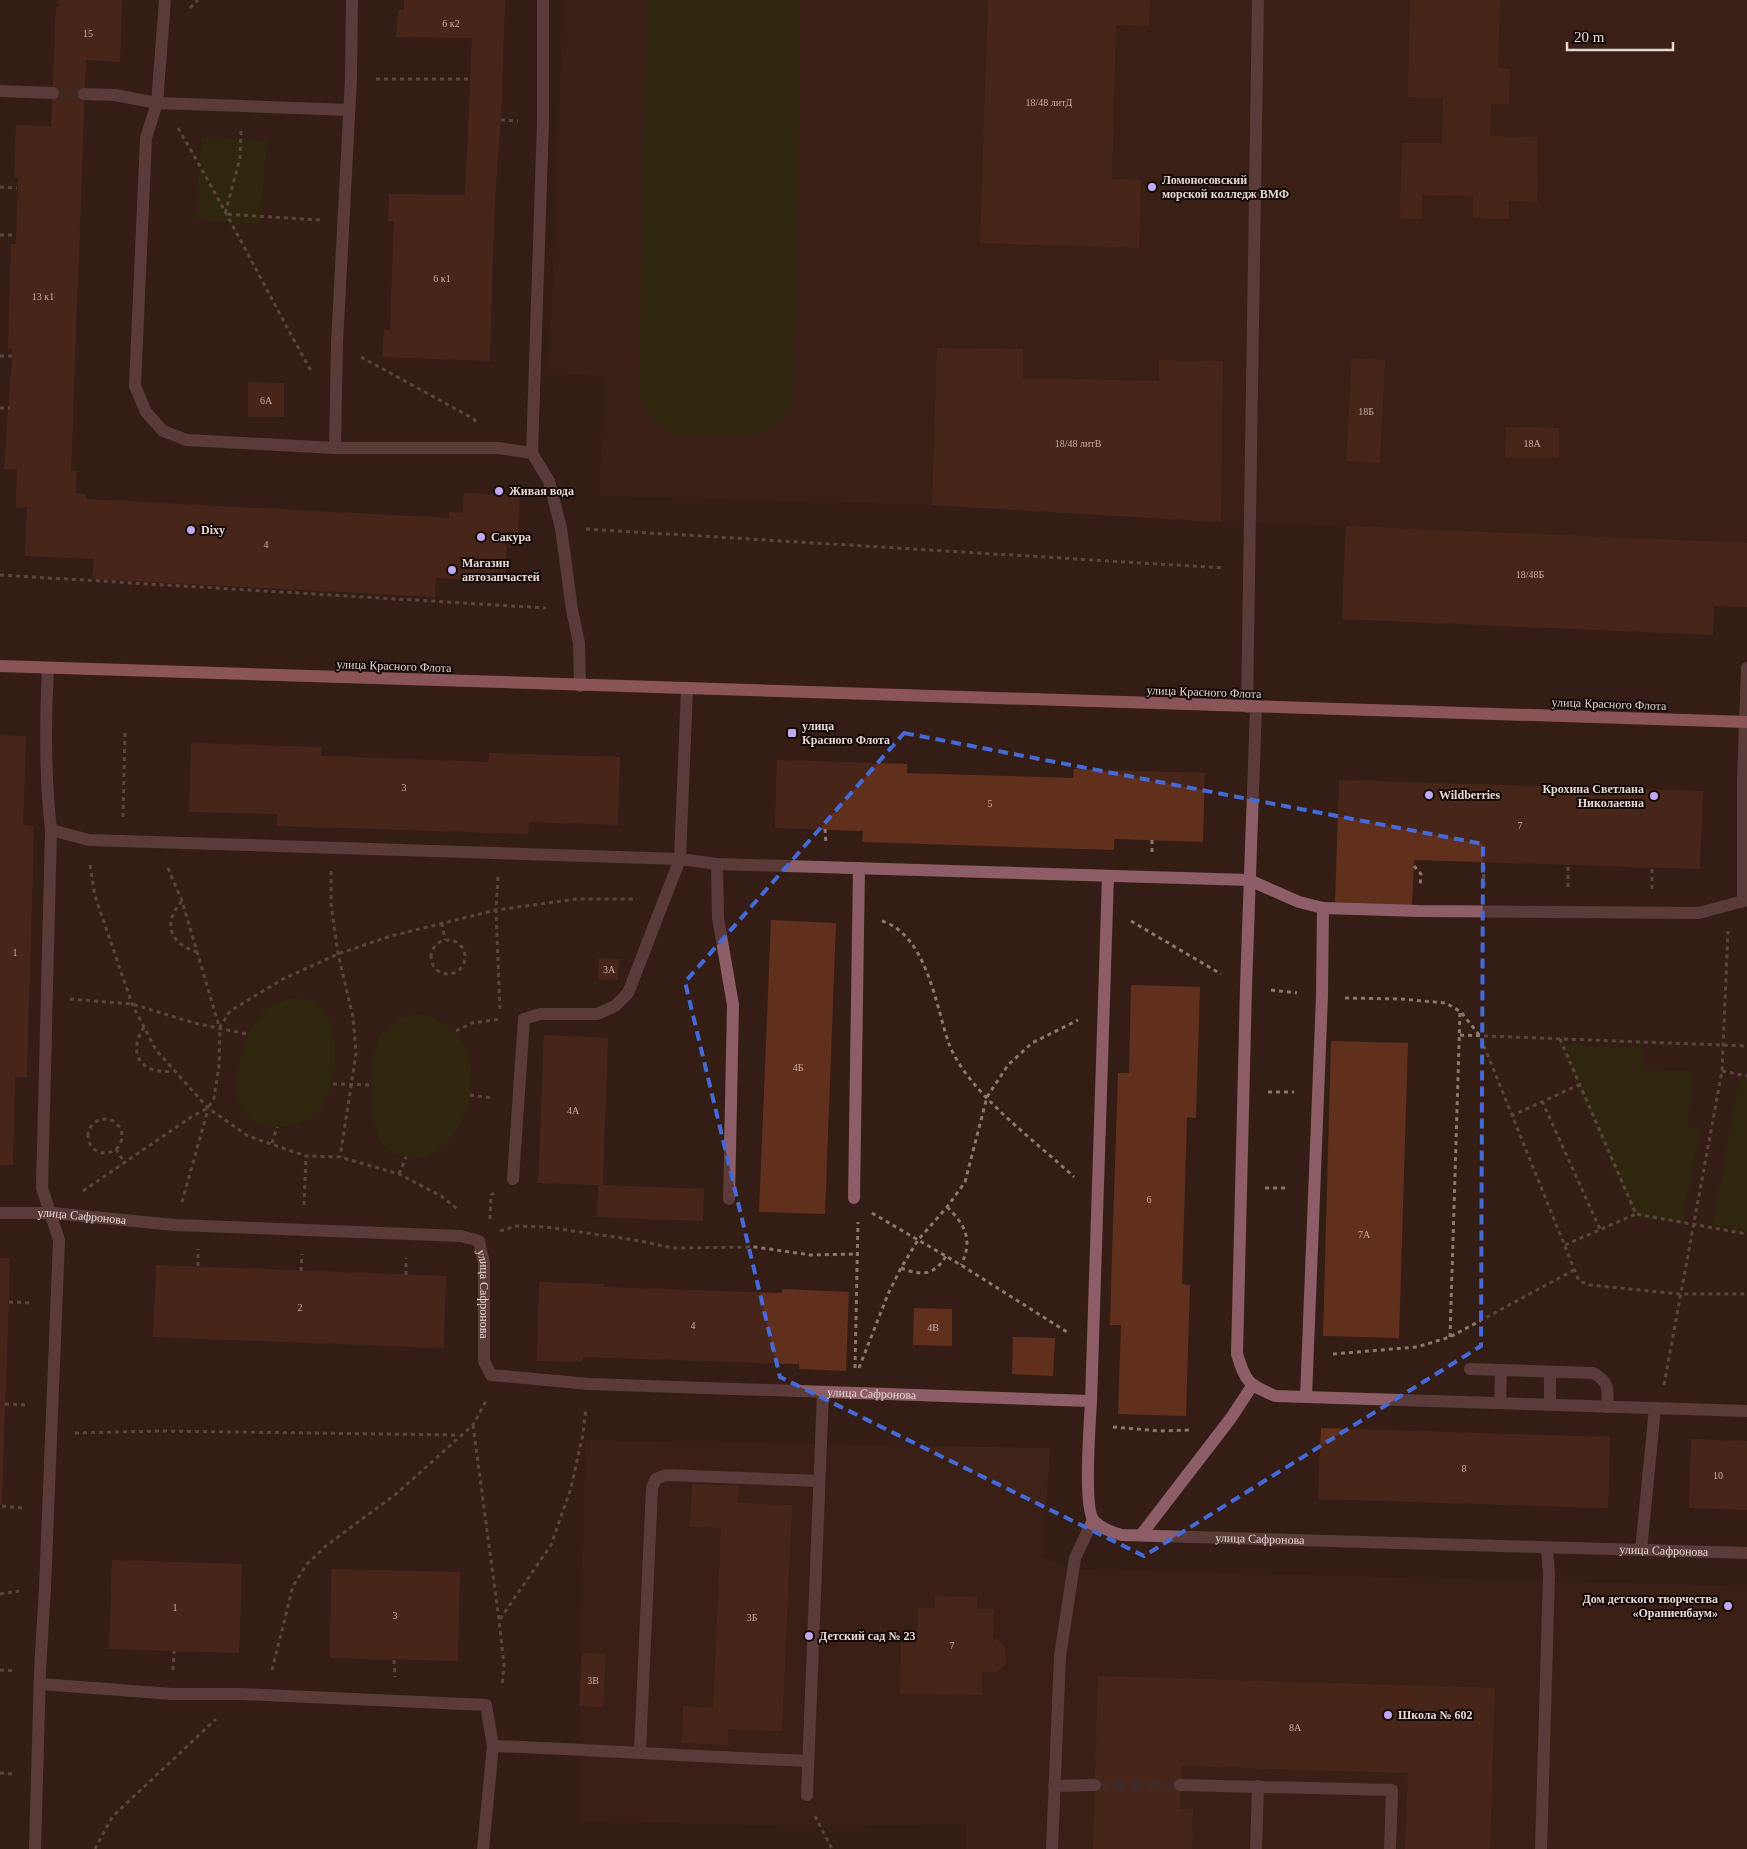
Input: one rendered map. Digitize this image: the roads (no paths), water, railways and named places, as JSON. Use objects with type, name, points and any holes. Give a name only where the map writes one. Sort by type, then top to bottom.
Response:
[{"type":"main road","name":"улица Красного Флота","points":[[0,666],[1746,722]]},
{"type":"lane","points":[[165,0],[157,103],[146,138],[135,386],[146,412],[163,431],[187,440],[335,448],[498,448],[532,453]]},
{"type":"lane","points":[[335,448],[337,343],[349,110],[352,0]]},
{"type":"lane","points":[[543,0],[543,122],[532,453],[549,481],[560,528],[572,610],[580,643],[580,686]]},
{"type":"lane","points":[[1258,0],[1248,569],[1252,707],[1237,1354],[1243,1373],[1252,1386],[1276,1396],[1747,1412]]},
{"type":"lane","points":[[0,91],[52,93]]},
{"type":"lane","points":[[84,94],[115,95],[157,103],[349,110]]},
{"type":"lane","points":[[35,1849],[40,1684],[59,1240],[52,1213],[42,1188],[52,830],[47,790],[45,717],[48,668]]},
{"type":"lane","points":[[52,830],[89,840],[680,859],[717,864],[1249,880],[1299,902],[1323,908],[1419,911],[1699,913],[1745,900],[1747,668]]},
{"type":"lane","points":[[513,1179],[524,1019],[540,1014],[597,1014],[615,1006],[628,993],[680,859],[687,689]]},
{"type":"lane","points":[[717,864],[718,918],[733,1005],[728,1199]]},
{"type":"lane","points":[[856,1202],[860,868]]},
{"type":"lane","points":[[1052,1849],[1060,1656],[1075,1558],[1093,1520],[1088,1503],[1108,876]]},
{"type":"lane","points":[[1306,1397],[1322,996],[1323,908]]},
{"type":"lane","name":"улица Сафронова","points":[[0,1213],[52,1213],[175,1225],[460,1236],[479,1241],[484,1263],[484,1361],[491,1375],[588,1384],[1091,1401]]},
{"type":"lane","points":[[1470,1369],[1593,1373],[1603,1378],[1608,1389],[1607,1407]]},
{"type":"lane","points":[[1500,1370],[1500,1403]]},
{"type":"lane","points":[[1550,1372],[1550,1405]]},
{"type":"lane","points":[[1141,1535],[1231,1418],[1252,1386]]},
{"type":"lane","points":[[806,1795],[823,1392]]},
{"type":"lane","points":[[1641,1550],[1658,1409]]},
{"type":"lane","points":[[640,1751],[652,1488],[656,1479],[666,1475],[819,1481]]},
{"type":"lane","name":"улица Сафронова","points":[[1093,1520],[1105,1530],[1122,1535],[1747,1553]]},
{"type":"lane","points":[[1541,1849],[1549,1575],[1547,1548]]},
{"type":"lane","points":[[40,1684],[172,1694],[242,1694],[486,1705],[493,1746],[483,1849]]},
{"type":"lane","points":[[493,1746],[640,1751],[675,1756],[808,1761]]},
{"type":"lane","points":[[1054,1786],[1095,1785]]},
{"type":"lane","points":[[1180,1785],[1392,1790],[1390,1849]]},
{"type":"lane","points":[[1256,1849],[1258,1786]]},
{"type":"tunnel","points":[[53,93],[84,94]]},
{"type":"tunnel","points":[[1095,1785],[1180,1785]]},
{"type":"place","name":"Ломоносовский морской колледж ВМФ","points":[[1152,187]]},
{"type":"place","name":"Живая вода","points":[[499,491]]},
{"type":"place","name":"Dixy","points":[[191,530]]},
{"type":"place","name":"Сакура","points":[[481,537]]},
{"type":"place","name":"Магазин автозапчастей","points":[[452,570]]},
{"type":"place","name":"улица Красного Флота","points":[[792,733]]},
{"type":"place","name":"Wildberries","points":[[1429,795]]},
{"type":"place","name":"Крохина Светлана Николаевна","points":[[1654,796]]},
{"type":"place","name":"Дом детского творчества «Ораниенбаум»","points":[[1728,1606]]},
{"type":"place","name":"Детский сад № 23","points":[[809,1636]]},
{"type":"place","name":"Школа № 602","points":[[1388,1715]]}]
